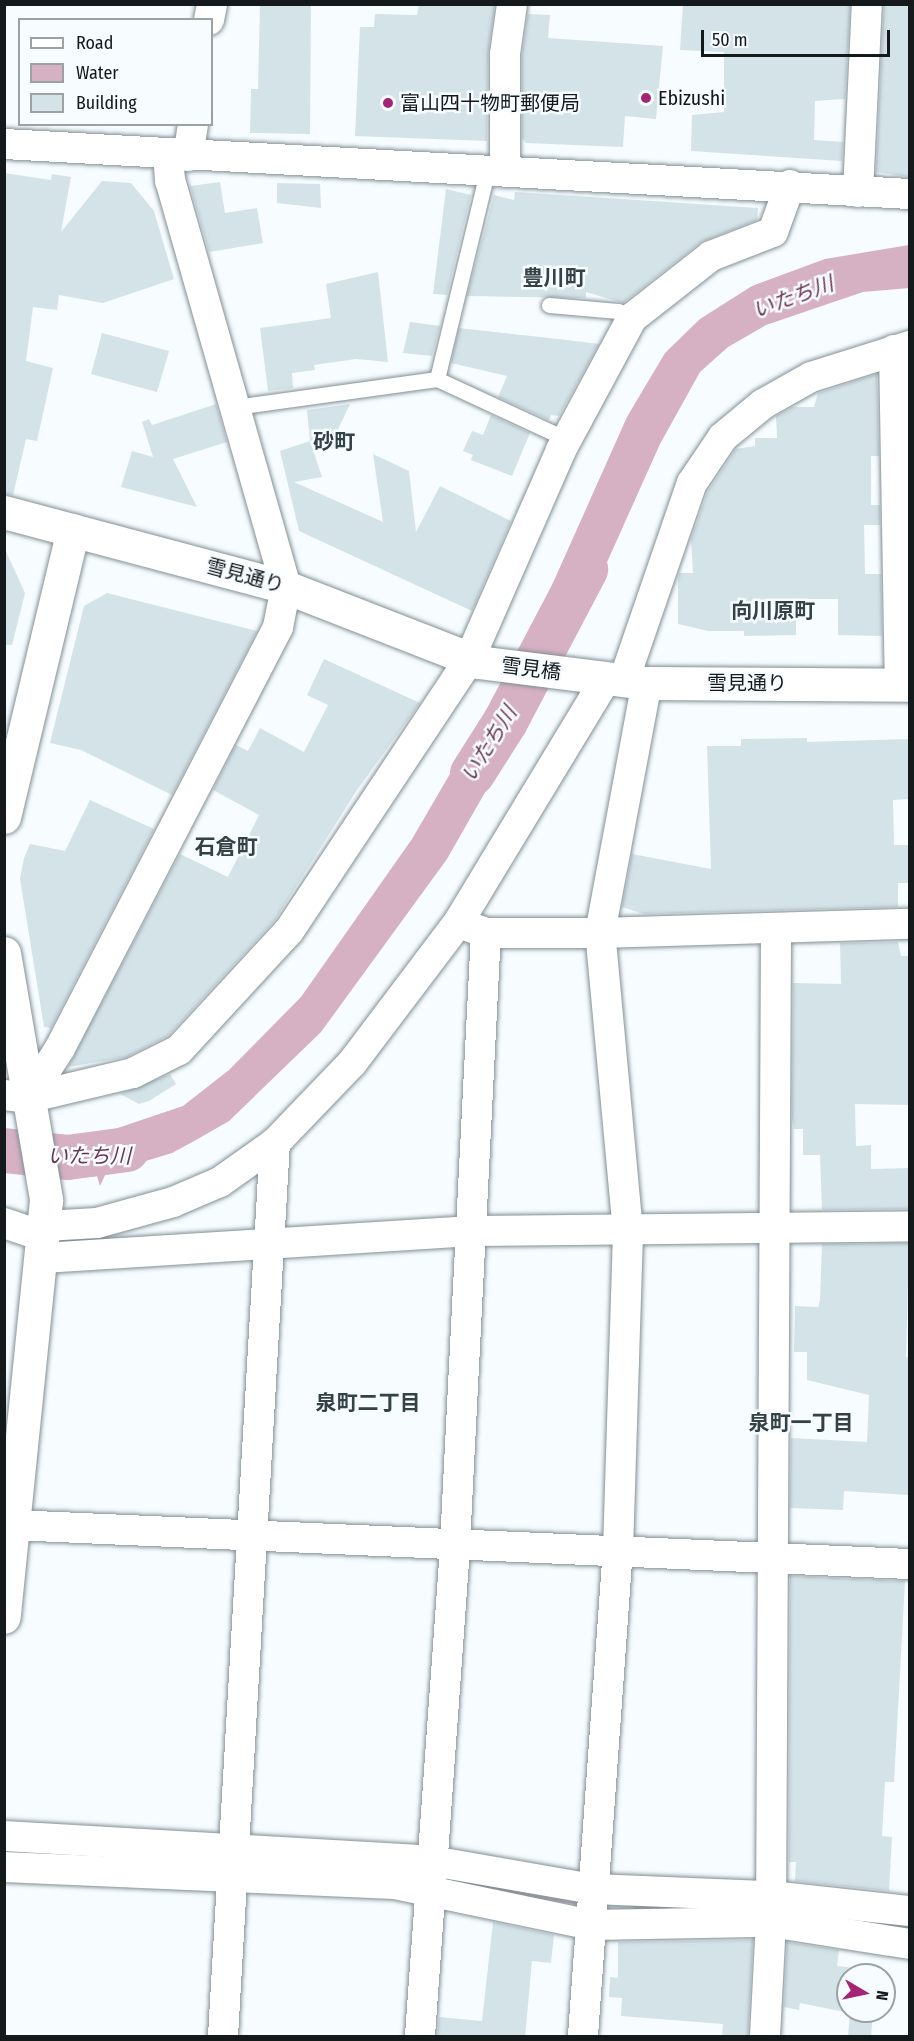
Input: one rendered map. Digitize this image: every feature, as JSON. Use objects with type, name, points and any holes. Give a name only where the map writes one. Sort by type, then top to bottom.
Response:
[{"type":"street","points":[[497,168],[505,54],[512,4]]},
{"type":"street","points":[[858,192],[867,4]]},
{"type":"street","points":[[21,1099],[60,1048],[278,627],[286,587],[170,181],[178,156],[192,126]]},
{"type":"street","points":[[4,144],[178,156],[497,168],[909,194]]},
{"type":"street","points":[[21,1099],[133,1073],[179,1050],[289,931],[473,661],[566,439],[632,318],[711,256],[773,232],[790,185]]},
{"type":"street","points":[[45,1230],[97,1223],[172,1202],[220,1182],[275,1143],[352,1063],[458,923],[615,679],[692,483],[723,437],[763,404],[811,378],[902,348],[905,684]]},
{"type":"street","name":"雪見通り","points":[[4,512],[286,587],[473,661]]},
{"type":"street","points":[[4,817],[74,530]]},
{"type":"street","name":"雪見橋","points":[[473,661],[615,679]]},
{"type":"street","points":[[583,2037],[618,1551],[628,1232],[600,933],[615,679]]},
{"type":"street","name":"雪見通り","points":[[615,679],[905,684]]},
{"type":"street","points":[[458,923],[486,933],[600,933],[909,924]]},
{"type":"street","points":[[765,2037],[771,1909],[770,1558],[776,1230],[776,929]]},
{"type":"street","points":[[420,2037],[455,1544],[468,1231],[486,933]]},
{"type":"street","points":[[4,953],[21,1099],[45,1230],[4,1617]]},
{"type":"street","points":[[223,2037],[275,1143]]},
{"type":"street","points":[[4,1223],[45,1230],[270,1245],[468,1231],[628,1232],[909,1226]]},
{"type":"street","points":[[12,1525],[909,1564]]},
{"type":"street","points":[[4,1836],[234,1846],[432,1861],[593,1889],[771,1909],[909,1911]]},
{"type":"street","points":[[4,1867],[232,1880],[395,1884],[591,1925],[771,1909],[909,1944]]},
{"type":"lane","points":[[437,379],[497,168]]},
{"type":"lane","points":[[549,305],[618,311],[632,318]]},
{"type":"lane","points":[[235,407],[437,379],[566,439]]},
{"type":"water","name":"いたち川","points":[[909,245],[909,288],[863,292],[766,325],[728,347],[700,372],[660,444],[578,627],[536,621],[627,417],[665,353],[700,319],[752,286],[825,259]]},
{"type":"water","name":"いたち川","points":[[482,719],[524,724],[447,859],[321,1032],[229,1121],[172,1153],[106,1173],[100,1186],[97,1176],[70,1179],[61,1137],[103,1133],[183,1106],[229,1070],[301,997],[412,839]]},
{"type":"building","points":[[260,4],[311,4],[310,134],[250,133],[251,89],[258,89]]},
{"type":"building","points":[[419,4],[495,4],[488,54],[487,141],[355,136],[360,27],[374,27],[375,14],[417,15]]},
{"type":"building","points":[[683,4],[850,4],[845,99],[815,101],[814,140],[843,142],[842,161],[691,151],[692,115],[724,112],[724,52],[680,50]]},
{"type":"building","points":[[884,4],[909,4],[909,177],[876,172]]},
{"type":"building","points":[[528,14],[550,15],[548,38],[663,46],[656,119],[625,116],[623,147],[526,143],[522,138],[522,55]]},
{"type":"building","points":[[4,173],[51,180],[52,174],[71,177],[61,232],[102,181],[131,183],[154,211],[174,279],[103,303],[59,295],[57,310],[33,307],[26,361],[53,368],[37,441],[26,439],[13,495],[4,494]]},
{"type":"building","points":[[220,182],[225,213],[257,208],[263,243],[209,252],[190,186]]},
{"type":"building","points":[[277,183],[320,184],[321,208],[277,203]]},
{"type":"building","points":[[446,189],[471,195],[447,295],[433,294]]},
{"type":"building","points":[[515,192],[758,208],[757,220],[701,242],[623,303],[586,292],[586,298],[467,296],[494,195],[514,200]]},
{"type":"building","points":[[378,272],[388,362],[356,359],[314,365],[315,370],[292,373],[293,388],[268,391],[260,328],[331,318],[326,284]]},
{"type":"building","points":[[410,322],[440,326],[432,356],[403,353]]},
{"type":"building","points":[[459,328],[599,344],[559,416],[551,415],[549,420],[498,397],[507,376],[451,363]]},
{"type":"building","points":[[102,333],[169,351],[157,392],[91,374]]},
{"type":"building","points":[[877,374],[879,456],[871,456],[871,505],[880,505],[880,525],[864,525],[865,574],[881,574],[882,636],[838,635],[838,599],[796,599],[796,635],[744,636],[744,631],[708,631],[678,624],[679,573],[693,573],[691,539],[708,491],[736,449],[755,446],[755,438],[777,438],[776,416],[793,407],[814,407],[818,393]]},
{"type":"building","points":[[216,404],[227,442],[173,459],[197,507],[121,487],[132,451],[153,457],[142,422],[149,419],[152,425]]},
{"type":"building","points":[[350,404],[334,438],[310,441],[307,410]]},
{"type":"building","points":[[491,415],[530,433],[512,476],[471,460],[473,455],[463,451],[472,431],[483,435]]},
{"type":"building","points":[[310,441],[322,477],[294,482],[383,522],[373,454],[409,471],[416,532],[440,486],[511,521],[472,611],[299,531],[280,451]]},
{"type":"building","points":[[4,547],[25,593],[12,645],[4,645]]},
{"type":"building","points":[[107,593],[257,631],[172,795],[81,750],[50,743],[84,606]]},
{"type":"building","points":[[324,659],[420,703],[357,790],[275,920],[168,1036],[127,1057],[68,1067],[180,854],[228,877],[259,815],[213,790],[236,745],[248,751],[260,728],[304,752],[328,705],[307,695]]},
{"type":"building","points":[[807,738],[807,742],[909,739],[909,799],[893,800],[894,845],[909,845],[909,883],[898,883],[898,907],[644,914],[622,907],[632,854],[711,869],[707,746],[741,746],[741,739]]},
{"type":"building","points":[[90,800],[154,829],[51,1028],[44,1027],[20,879],[24,858],[30,844],[65,851]]},
{"type":"building","points":[[898,942],[901,956],[909,956],[909,1105],[855,1104],[856,1146],[871,1145],[871,1169],[909,1168],[909,1209],[822,1210],[820,1155],[803,1155],[803,1129],[794,1129],[792,1117],[793,983],[841,984],[840,943]]},
{"type":"building","points":[[170,1074],[176,1084],[149,1101],[139,1104],[120,1094]]},
{"type":"building","points":[[909,1243],[906,1357],[909,1357],[909,1495],[844,1491],[843,1510],[790,1508],[791,1438],[867,1442],[869,1395],[807,1380],[807,1352],[794,1352],[795,1306],[818,1307],[820,1300],[822,1244]]},
{"type":"building","points":[[790,1576],[905,1581],[894,1782],[885,1782],[882,1836],[892,1837],[889,1891],[795,1881],[796,1862],[789,1862]]},
{"type":"building","points":[[493,1922],[554,1935],[551,1963],[532,1961],[525,2037],[437,2037],[439,2017],[482,2021]]},
{"type":"building","points":[[753,1940],[748,2037],[722,2037],[723,2024],[621,2016],[622,1998],[609,1997],[610,1977],[618,1978],[618,1942]]},
{"type":"building","points":[[787,1942],[839,1950],[836,1963],[836,2010],[800,2003],[799,2010],[784,2007]]},
{"type":"building","points":[[849,2023],[872,2023],[871,2037],[848,2037]]},
{"type":"waterway","name":"いたち川","points":[[472,773],[505,721],[585,569]]},
{"type":"waterway","name":"いたち川","points":[[4,1150],[67,1157],[126,1149]]},
{"type":"waterway","points":[[472,1885],[582,1901]]},
{"type":"waterway","points":[[636,1905],[663,1906]]},
{"type":"place","name":"Ebizushi","points":[[646,98]]},
{"type":"place","name":"富山四十物町郵便局","points":[[388,103]]},
{"type":"district","name":"豊川町","points":[[554,278]]},
{"type":"district","name":"砂町","points":[[334,442]]},
{"type":"district","name":"向川原町","points":[[773,611]]},
{"type":"district","name":"石倉町","points":[[226,847]]},
{"type":"district","name":"泉町二丁目","points":[[368,1403]]},
{"type":"district","name":"泉町一丁目","points":[[801,1423]]}]
